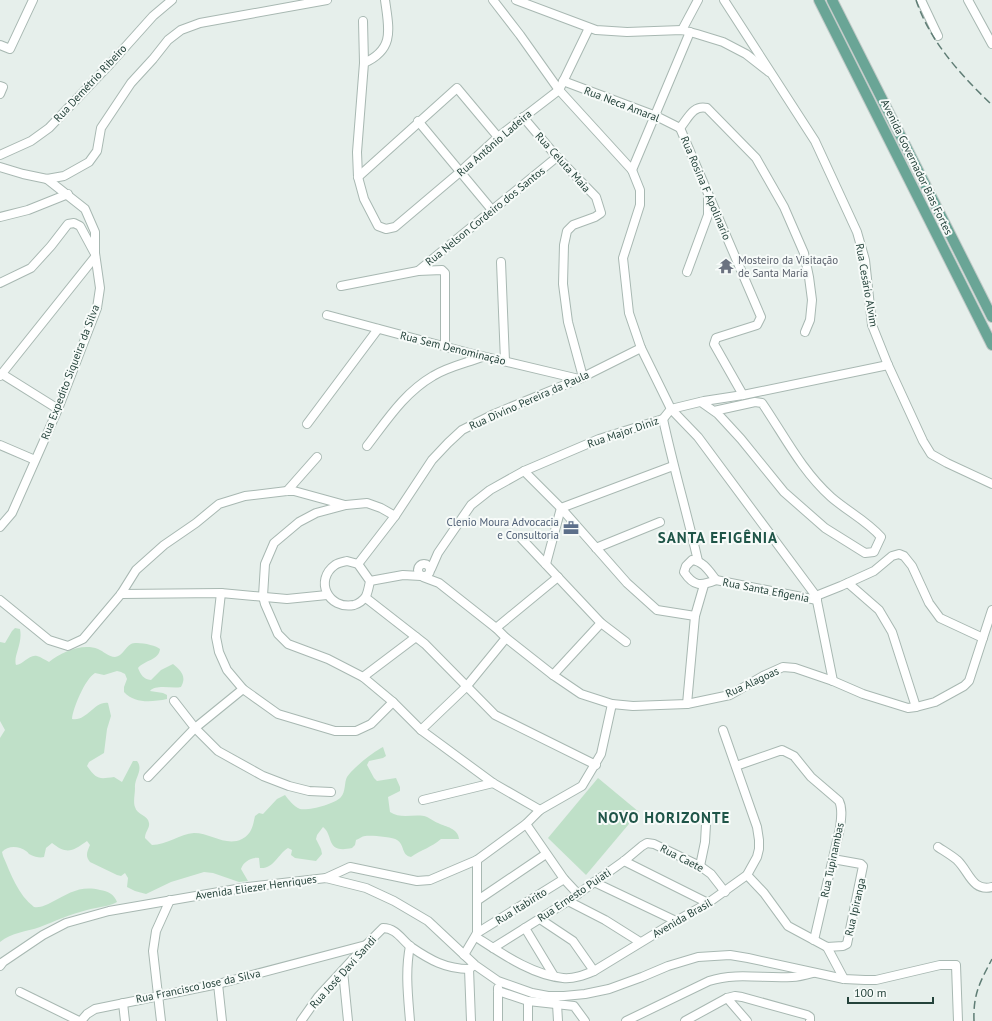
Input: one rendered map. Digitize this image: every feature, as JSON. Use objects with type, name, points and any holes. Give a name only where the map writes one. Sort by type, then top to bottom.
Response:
[{"type":"main road","name":"Avenida Governador Bias Fortes","points":[[820,0],[992,344]]},
{"type":"main road","name":"Avenida Governador Bias Fortes","points":[[832,0],[992,317]]},
{"type":"main road","points":[[828,17],[837,12]]},
{"type":"main road","points":[[866,92],[875,87]]},
{"type":"main road","points":[[909,180],[916,181],[920,176]]},
{"type":"main road","points":[[917,196],[922,189],[928,192]]},
{"type":"street","points":[[0,45],[10,49],[33,0]]},
{"type":"street","name":"Rua Demétrio Ribeiro","points":[[0,155],[31,141],[49,128],[153,16],[172,0]]},
{"type":"street","points":[[0,167],[47,179],[64,176],[89,162],[97,151],[101,128],[131,83],[168,40],[181,30],[200,23],[327,0]]},
{"type":"street","points":[[364,63],[376,57],[383,50],[387,41],[388,20],[385,0]]},
{"type":"street","points":[[493,0],[559,90],[632,170],[640,190],[640,205],[623,258],[629,313],[641,348],[671,409],[698,437],[816,598],[833,681]]},
{"type":"street","points":[[516,0],[596,30],[627,32],[686,31],[723,42],[746,54],[774,76]]},
{"type":"street","points":[[632,170],[656,116],[698,0]]},
{"type":"street","name":"Rua Cesário Alvim","points":[[724,0],[815,141],[857,232],[865,260],[872,325],[888,365],[923,441],[932,454],[947,463],[992,484]]},
{"type":"street","points":[[921,0],[938,36]]},
{"type":"street","points":[[968,0],[991,42]]},
{"type":"street","points":[[358,177],[357,152],[364,63],[363,21]]},
{"type":"street","name":"Rua Antônio Ladeira","points":[[358,177],[364,199],[378,226],[386,229],[395,227],[460,172],[498,137],[559,90],[589,28]]},
{"type":"street","name":"Rua Neca Amaral","points":[[563,81],[656,116],[680,128]]},
{"type":"street","points":[[358,177],[418,121],[457,88],[498,137]]},
{"type":"street","points":[[680,128],[694,110],[700,107],[707,108],[756,158],[784,207],[804,254],[810,277],[812,300],[810,320],[805,332]]},
{"type":"street","name":"Rua Celuta Maia","points":[[523,117],[557,157],[596,197],[601,213],[573,225],[567,231],[564,245],[563,284],[568,322],[581,378]]},
{"type":"street","points":[[418,121],[492,210]]},
{"type":"street","name":"Rua Rosina F Apolinario","points":[[680,128],[761,317],[757,325],[716,338],[714,344],[743,395]]},
{"type":"street","name":"Rua Nelson Cordeiro dos Santos","points":[[341,286],[418,271],[557,157]]},
{"type":"street","name":"Rua Expedito Siqueira da Silva","points":[[0,527],[12,513],[58,409],[97,308],[100,288],[95,255],[95,232],[85,209],[68,194],[47,179]]},
{"type":"street","points":[[0,217],[28,210],[68,194]]},
{"type":"street","points":[[687,272],[708,215],[709,196]]},
{"type":"street","points":[[0,283],[31,268],[68,224],[74,223],[80,226],[95,255],[1,375],[58,409]]},
{"type":"street","points":[[501,262],[505,361]]},
{"type":"street","points":[[418,271],[442,270],[446,273],[445,347]]},
{"type":"street","name":"Rua Sem Denominação","points":[[327,315],[445,347],[581,378]]},
{"type":"street","points":[[307,424],[378,329]]},
{"type":"street","name":"Rua Divino Pereira da Paula","points":[[358,564],[395,516],[432,460],[462,430],[494,414],[581,378],[641,348]]},
{"type":"street","points":[[367,446],[400,403],[414,390],[433,376],[483,356]]},
{"type":"street","name":"Rua Major Diniz","points":[[431,570],[438,553],[471,505],[490,490],[524,471],[599,439],[663,418],[671,409],[888,365]]},
{"type":"street","points":[[701,402],[714,411],[741,438],[784,492],[826,528],[865,553],[874,552],[881,537],[874,529],[831,497],[807,472],[762,403],[755,402],[714,411]]},
{"type":"street","points":[[663,418],[698,561]]},
{"type":"street","points":[[0,445],[36,460]]},
{"type":"street","points":[[287,491],[317,457]]},
{"type":"street","points":[[561,508],[674,466]]},
{"type":"street","points":[[524,471],[561,508],[627,583],[657,610],[695,616]]},
{"type":"street","points":[[0,600],[49,640],[68,646],[83,639],[121,594],[136,570],[159,550],[219,504],[245,496],[294,491],[346,505]]},
{"type":"street","points":[[395,516],[381,508],[367,503],[346,505],[316,513],[299,522],[274,543],[265,564],[263,596],[264,604],[278,634],[288,644],[328,659],[363,677],[393,702],[421,730],[493,783],[540,810]]},
{"type":"street","points":[[546,564],[561,508]]},
{"type":"street","points":[[596,548],[660,522]]},
{"type":"street","points":[[520,538],[601,623],[626,642]]},
{"type":"street","name":"Rua Major Diniz","points":[[421,566],[438,553]]},
{"type":"street","points":[[816,598],[874,571],[892,556],[899,554],[904,556],[912,566],[929,603],[940,618],[983,638]]},
{"type":"street","points":[[692,560],[698,561],[706,567],[716,580],[704,585],[697,584],[688,578],[684,572],[686,566],[692,560]]},
{"type":"street","points":[[347,561],[358,564],[370,582],[366,598],[357,605],[346,607],[335,603],[327,595],[324,584],[328,572],[336,564],[347,561]]},
{"type":"street","points":[[428,565],[431,570],[428,576],[422,577],[418,572],[421,566],[428,565]]},
{"type":"street","name":"Rua Alagoas","points":[[370,582],[403,575],[421,566]]},
{"type":"street","name":"Rua Alagoas","points":[[431,570],[439,583]]},
{"type":"street","name":"Rua Alagoas","points":[[403,575],[422,577],[439,583],[553,675],[581,694],[612,704],[633,706],[687,704],[730,695],[763,676],[783,667],[795,668],[902,707],[916,707],[941,699],[966,684],[974,668],[992,610]]},
{"type":"street","points":[[496,628],[558,577]]},
{"type":"street","name":"Rua Santa Efigenia","points":[[716,580],[816,598]]},
{"type":"street","points":[[848,583],[879,610],[892,632],[916,707]]},
{"type":"street","points":[[687,704],[695,616],[704,585]]},
{"type":"street","points":[[121,594],[221,593],[287,599],[327,595]]},
{"type":"street","points":[[221,593],[216,637],[219,652],[227,670],[243,689],[278,714],[335,731],[356,731],[371,724],[393,702]]},
{"type":"street","points":[[366,598],[425,644],[495,715],[596,765]]},
{"type":"street","points":[[553,675],[601,623]]},
{"type":"street","points":[[363,677],[416,637]]},
{"type":"street","points":[[421,730],[466,687],[506,638]]},
{"type":"street","points":[[148,777],[195,728],[243,689]]},
{"type":"street","points":[[174,701],[195,728],[218,751],[263,776],[289,786],[332,792]]},
{"type":"street","points":[[326,878],[350,867],[417,881],[430,880],[477,860],[526,824],[540,810],[582,786],[596,765],[601,754],[612,704]]},
{"type":"street","name":"Avenida Brasil","points":[[476,935],[512,960],[554,976],[563,978],[572,977],[594,971],[640,942],[726,892],[747,875],[757,857],[759,849],[757,827],[723,730]]},
{"type":"street","name":"Rua Tupinambas","points":[[736,766],[782,750],[794,756],[807,773],[841,804],[840,828],[814,940]]},
{"type":"street","points":[[423,800],[493,783]]},
{"type":"street","points":[[526,824],[564,879],[578,894]]},
{"type":"street","points":[[700,866],[705,842],[706,824]]},
{"type":"street","name":"Rua Ernesto Puiati","points":[[493,948],[568,901],[624,861],[644,844],[654,844]]},
{"type":"street","name":"Rua Caete","points":[[654,844],[700,866],[711,874],[726,892]]},
{"type":"street","points":[[938,847],[957,860],[977,886],[985,889],[992,887]]},
{"type":"street","points":[[478,900],[546,854]]},
{"type":"street","name":"Rua Ipiranga","points":[[827,947],[843,946],[847,944],[863,871],[863,866],[861,864],[833,859]]},
{"type":"street","points":[[464,955],[476,935],[478,900],[477,860]]},
{"type":"street","points":[[624,861],[708,903]]},
{"type":"street","points":[[747,875],[764,893],[785,923],[827,947],[844,979]]},
{"type":"street","name":"Avenida Eliezer Henriques","points":[[0,966],[3,962],[43,935],[66,923],[109,911],[248,887],[326,878],[366,888],[394,901],[428,921],[464,955],[472,967],[498,981],[532,993],[548,996],[564,996],[585,994],[609,989],[668,966],[698,957],[730,956],[748,958],[844,979],[876,980],[931,966],[956,965],[958,1021]]},
{"type":"street","name":"Rua Itabirito","points":[[476,935],[564,879]]},
{"type":"street","points":[[594,882],[676,921]]},
{"type":"street","points":[[161,1021],[153,951],[156,932],[170,900]]},
{"type":"street","points":[[568,901],[605,920],[640,942]]},
{"type":"street","points":[[540,919],[573,941],[594,971]]},
{"type":"street","name":"Rua José Davi Sandi","points":[[301,1021],[318,997],[383,928],[389,928],[395,932],[410,946]]},
{"type":"street","points":[[526,928],[554,976]]},
{"type":"street","name":"Rua Francisco Jose da Silva","points":[[80,1021],[87,1014],[96,1009],[123,1002],[218,984],[366,945]]},
{"type":"street","points":[[410,1021],[407,965],[410,946],[430,959],[443,965],[457,969],[472,967],[471,1021]]},
{"type":"street","points":[[343,971],[348,1021]]},
{"type":"street","points":[[626,1021],[709,981],[720,978],[736,976],[791,977],[816,973]]},
{"type":"street","points":[[498,981],[498,1021]]},
{"type":"street","points":[[218,984],[222,1021]]},
{"type":"street","points":[[498,991],[528,1001],[570,1005],[577,1010],[584,1021]]},
{"type":"street","points":[[20,992],[80,1021]]},
{"type":"street","points":[[685,1021],[700,1018],[727,998],[735,996],[807,1015],[810,1020]]},
{"type":"street","points":[[727,998],[747,1021]]},
{"type":"street","points":[[528,1001],[528,1021]]},
{"type":"street","points":[[123,1002],[125,1021]]},
{"type":"street","points":[[557,1004],[558,1021]]},
{"type":"green space","points":[[15,628],[20,629],[21,634],[15,661],[16,665],[19,665],[34,656],[40,657],[49,662],[66,652],[85,647],[98,649],[115,657],[120,655],[131,644],[141,643],[160,649],[159,653],[154,658],[138,668],[144,678],[151,680],[161,670],[173,664],[182,674],[183,683],[181,687],[160,687],[150,691],[163,693],[167,695],[167,699],[144,701],[133,699],[124,692],[127,679],[125,674],[117,671],[104,675],[95,673],[87,681],[80,694],[72,719],[82,717],[99,705],[108,703],[111,716],[107,729],[104,753],[89,762],[87,766],[93,774],[99,778],[114,777],[122,782],[133,761],[137,761],[140,768],[135,784],[134,805],[136,810],[148,820],[149,827],[145,838],[152,845],[157,845],[194,833],[224,841],[236,841],[242,839],[250,832],[255,816],[259,813],[263,814],[277,799],[285,795],[293,805],[300,809],[315,808],[338,800],[343,795],[346,779],[350,773],[364,760],[383,747],[386,756],[369,761],[367,765],[377,781],[396,778],[400,791],[388,797],[390,812],[398,815],[426,817],[454,830],[459,839],[441,839],[411,857],[404,852],[401,844],[397,840],[381,836],[364,836],[356,840],[355,845],[352,848],[338,848],[334,846],[323,827],[316,839],[322,854],[316,861],[295,858],[291,855],[292,850],[288,848],[272,864],[265,868],[260,868],[259,858],[253,858],[245,862],[241,869],[248,881],[239,882],[213,873],[204,872],[171,882],[146,894],[127,887],[128,878],[125,873],[121,876],[117,875],[90,862],[87,858],[87,854],[90,845],[87,841],[70,850],[62,849],[52,843],[46,848],[44,857],[33,856],[20,848],[10,847],[2,852],[3,856],[19,890],[34,907],[43,906],[70,893],[87,888],[108,892],[117,902],[14,934],[0,942],[0,738],[5,730],[0,721],[0,642],[5,643]]},
{"type":"green space","points":[[598,778],[639,812],[586,875],[548,838]]},
{"type":"railway","points":[[916,0],[929,30],[938,44],[958,70],[992,105]]},
{"type":"railway","points":[[974,1021],[978,988],[992,959]]},
{"type":"place","name":"Mosteiro da Visitação de Santa Maria","points":[[726,266]]},
{"type":"place","name":"Clenio Moura Advocacia e Consultoria","points":[[571,528]]},
{"type":"district","name":"SANTA EFIGÊNIA","points":[[718,537]]},
{"type":"district","name":"NOVO HORIZONTE","points":[[664,817]]}]
